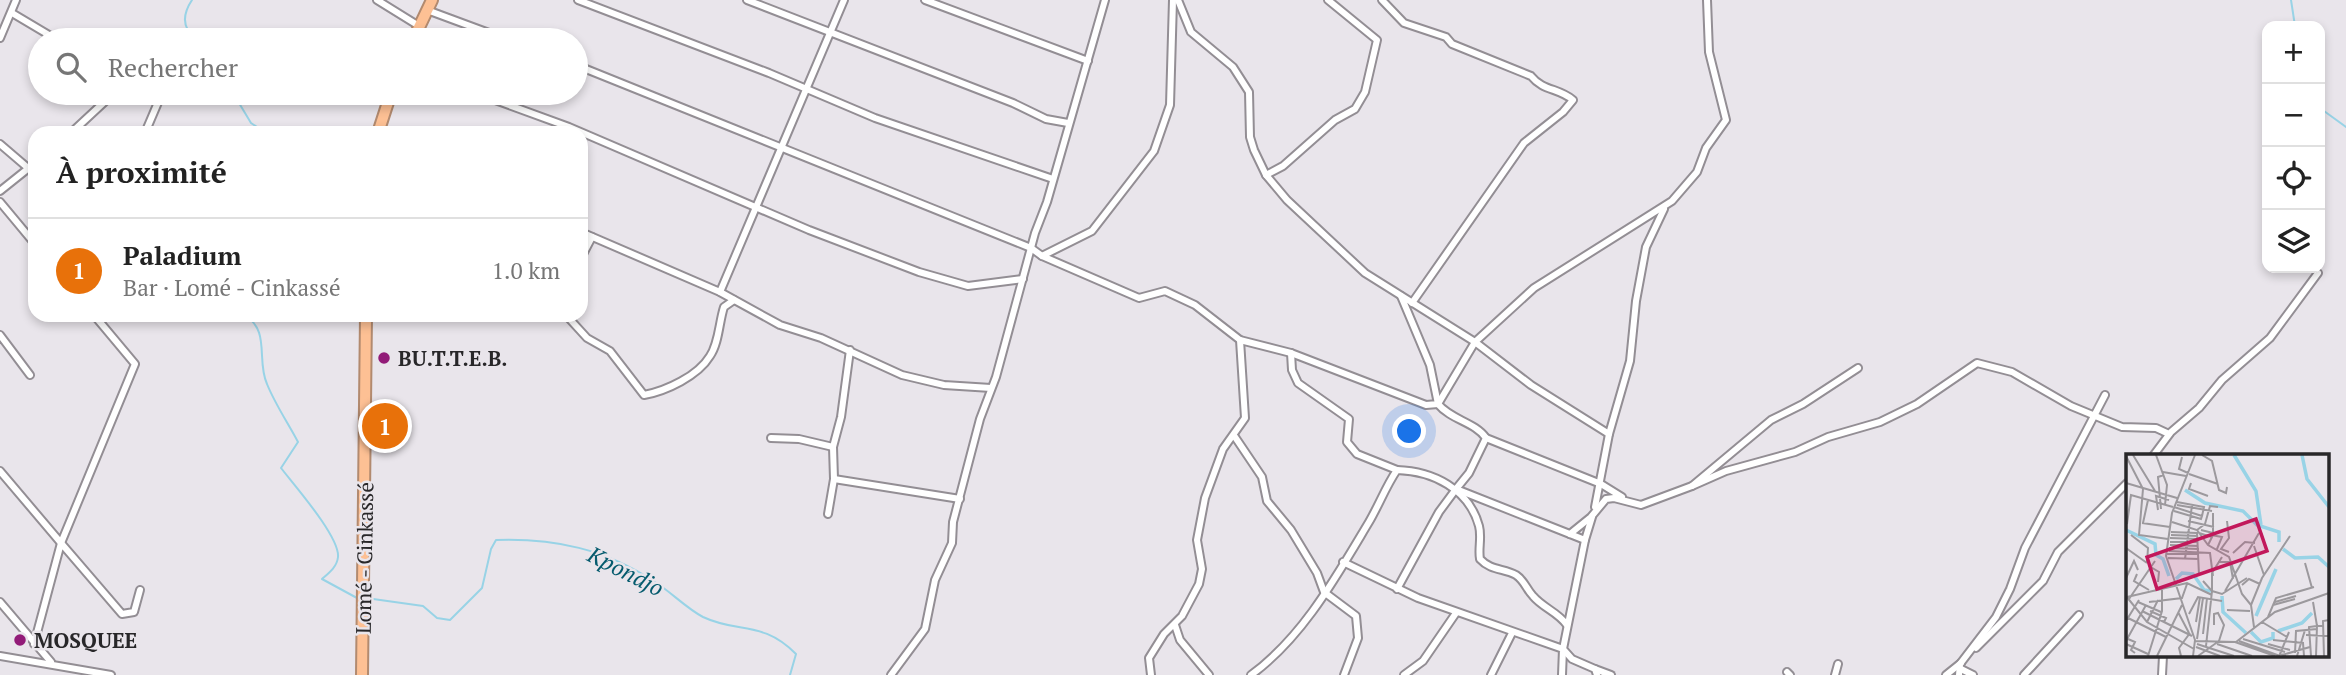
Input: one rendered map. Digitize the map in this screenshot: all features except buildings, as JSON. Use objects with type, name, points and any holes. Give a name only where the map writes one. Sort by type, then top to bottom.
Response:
[{"type":"highway","points":[[419,26],[429,5]]},
{"type":"highway","points":[[380,126],[387,105]]},
{"type":"highway","name":"Lomé - Cinkassé","points":[[362,675],[366,322]]},
{"type":"street","points":[[0,38],[16,0]]},
{"type":"street","points":[[377,0],[419,26]]},
{"type":"street","points":[[578,0],[875,118],[1053,179]]},
{"type":"street","points":[[747,0],[828,34],[903,60],[1046,120],[1069,123]]},
{"type":"street","points":[[720,292],[844,0]]},
{"type":"street","points":[[925,0],[1088,61]]},
{"type":"street","points":[[891,675],[925,629],[935,580],[953,542],[953,522],[980,419],[1088,61],[1103,0]]},
{"type":"street","points":[[1176,0],[1191,32],[1233,66],[1250,92],[1250,137],[1259,165],[1337,249],[1365,273],[1475,342],[1531,385],[1609,434]]},
{"type":"street","points":[[1042,256],[1092,231],[1157,145],[1170,105],[1176,0]]},
{"type":"street","points":[[1266,175],[1283,166],[1335,120],[1355,109],[1365,92],[1377,40],[1328,0]]},
{"type":"street","points":[[1382,0],[1404,23],[1446,37],[1452,44],[1531,76],[1539,86],[1564,93],[1573,100],[1563,112],[1524,143],[1412,303]]},
{"type":"street","points":[[1438,404],[1475,342],[1534,288],[1642,218],[1665,207],[1691,181],[1706,148],[1726,120],[1709,52],[1707,0]]},
{"type":"street","points":[[429,5],[481,28]]},
{"type":"street","points":[[12,13],[37,28]]},
{"type":"street","points":[[588,70],[1031,248],[1042,256],[1139,298],[1166,291],[1181,297],[1240,340],[1291,353],[1371,381],[1415,401],[1438,404]]},
{"type":"street","points":[[79,126],[101,105]]},
{"type":"street","points":[[148,126],[157,105]]},
{"type":"street","points":[[509,105],[566,126]]},
{"type":"street","points":[[588,135],[886,260],[952,282],[978,286],[1023,279]]},
{"type":"street","points":[[0,144],[28,168],[0,191]]},
{"type":"street","points":[[0,202],[28,236]]},
{"type":"street","points":[[1562,675],[1567,625],[1585,540],[1601,484],[1609,434],[1630,361],[1636,301],[1646,247],[1665,207]]},
{"type":"street","points":[[588,235],[720,292],[780,326],[850,350],[902,375],[953,387],[991,388]]},
{"type":"street","points":[[588,245],[592,237]]},
{"type":"street","points":[[2154,454],[2169,434],[2199,408],[2222,380],[2270,338],[2318,273]]},
{"type":"street","points":[[1400,296],[1430,365],[1438,404],[1446,414],[1482,432],[1486,438],[1601,484],[1632,504]]},
{"type":"street","points":[[572,322],[587,338],[610,351],[643,395],[668,388],[703,365],[715,347],[724,307],[734,300]]},
{"type":"street","points":[[34,644],[61,543],[135,364],[100,322]]},
{"type":"street","points":[[0,335],[30,375]]},
{"type":"street","points":[[1150,675],[1149,658],[1164,634],[1175,625],[1199,584],[1202,569],[1196,548],[1202,508],[1223,449],[1235,437],[1245,418],[1240,340]]},
{"type":"street","points":[[828,514],[834,479],[833,447],[841,417],[850,350]]},
{"type":"street","points":[[1291,353],[1292,370],[1298,383],[1349,419],[1346,442],[1357,454],[1397,470],[1429,476],[1585,540]]},
{"type":"street","points":[[1570,534],[1591,517],[1606,499],[1615,498],[1632,504],[1647,503],[1726,471],[1795,452],[1828,437],[1880,422],[1917,404],[1977,363],[2012,372],[2060,401],[2128,429],[2150,427],[2166,430],[2169,434]]},
{"type":"street","points":[[1692,486],[1771,420],[1803,404],[1858,368]]},
{"type":"street","points":[[1959,669],[1996,617],[2025,548],[2105,395]]},
{"type":"street","points":[[1235,437],[1262,477],[1267,501],[1291,530],[1317,573],[1324,592],[1349,608],[1357,620],[1358,638],[1344,675]]},
{"type":"street","points":[[771,438],[799,439],[833,447]]},
{"type":"street","points":[[1397,589],[1434,520],[1469,473],[1486,438]]},
{"type":"street","points":[[1251,675],[1292,637],[1343,562],[1397,470]]},
{"type":"street","points":[[0,471],[122,614],[134,612],[140,590]]},
{"type":"street","points":[[834,479],[960,499]]},
{"type":"street","points":[[1946,675],[1959,669],[2043,581],[2058,552],[2126,486]]},
{"type":"street","points":[[1456,489],[1468,502],[1479,527],[1480,559],[1500,572],[1510,572],[1519,577],[1532,596],[1560,615],[1567,625]]},
{"type":"street","points":[[1343,562],[1397,589],[1456,613],[1563,649],[1572,659],[1596,672],[1611,675]]},
{"type":"street","points":[[0,602],[52,663]]},
{"type":"street","points":[[1408,674],[1423,662],[1456,613]]},
{"type":"street","points":[[2024,675],[2078,615]]},
{"type":"street","points":[[1175,625],[1180,640],[1209,675]]},
{"type":"street","points":[[1491,675],[1512,633]]},
{"type":"street","points":[[0,656],[111,675]]},
{"type":"street","points":[[1835,675],[1838,664]]},
{"type":"street","points":[[1959,669],[1973,675]]},
{"type":"waterway","name":"Kpondjo","points":[[187,28],[185,16],[192,0]]},
{"type":"waterway","points":[[2291,0],[2294,21]]},
{"type":"waterway","name":"Kpondjo","points":[[240,105],[256,126]]},
{"type":"waterway","points":[[2325,112],[2346,127]]},
{"type":"waterway","name":"Kpondjo","points":[[253,322],[260,337],[267,384],[298,442],[281,468],[324,525],[337,548],[336,564],[322,579],[357,598]]},
{"type":"waterway","name":"Kpondjo","points":[[366,598],[423,606],[437,618],[450,620],[482,588],[491,549],[496,540],[559,544],[618,561],[661,586],[703,617],[772,636],[796,654],[790,675]]},
{"type":"place","name":"BU.T.T.E.B.","points":[[384,358]]},
{"type":"place","name":"Paladium","points":[[385,426]]},
{"type":"place","name":"MOSQUEE","points":[[20,640]]}]
